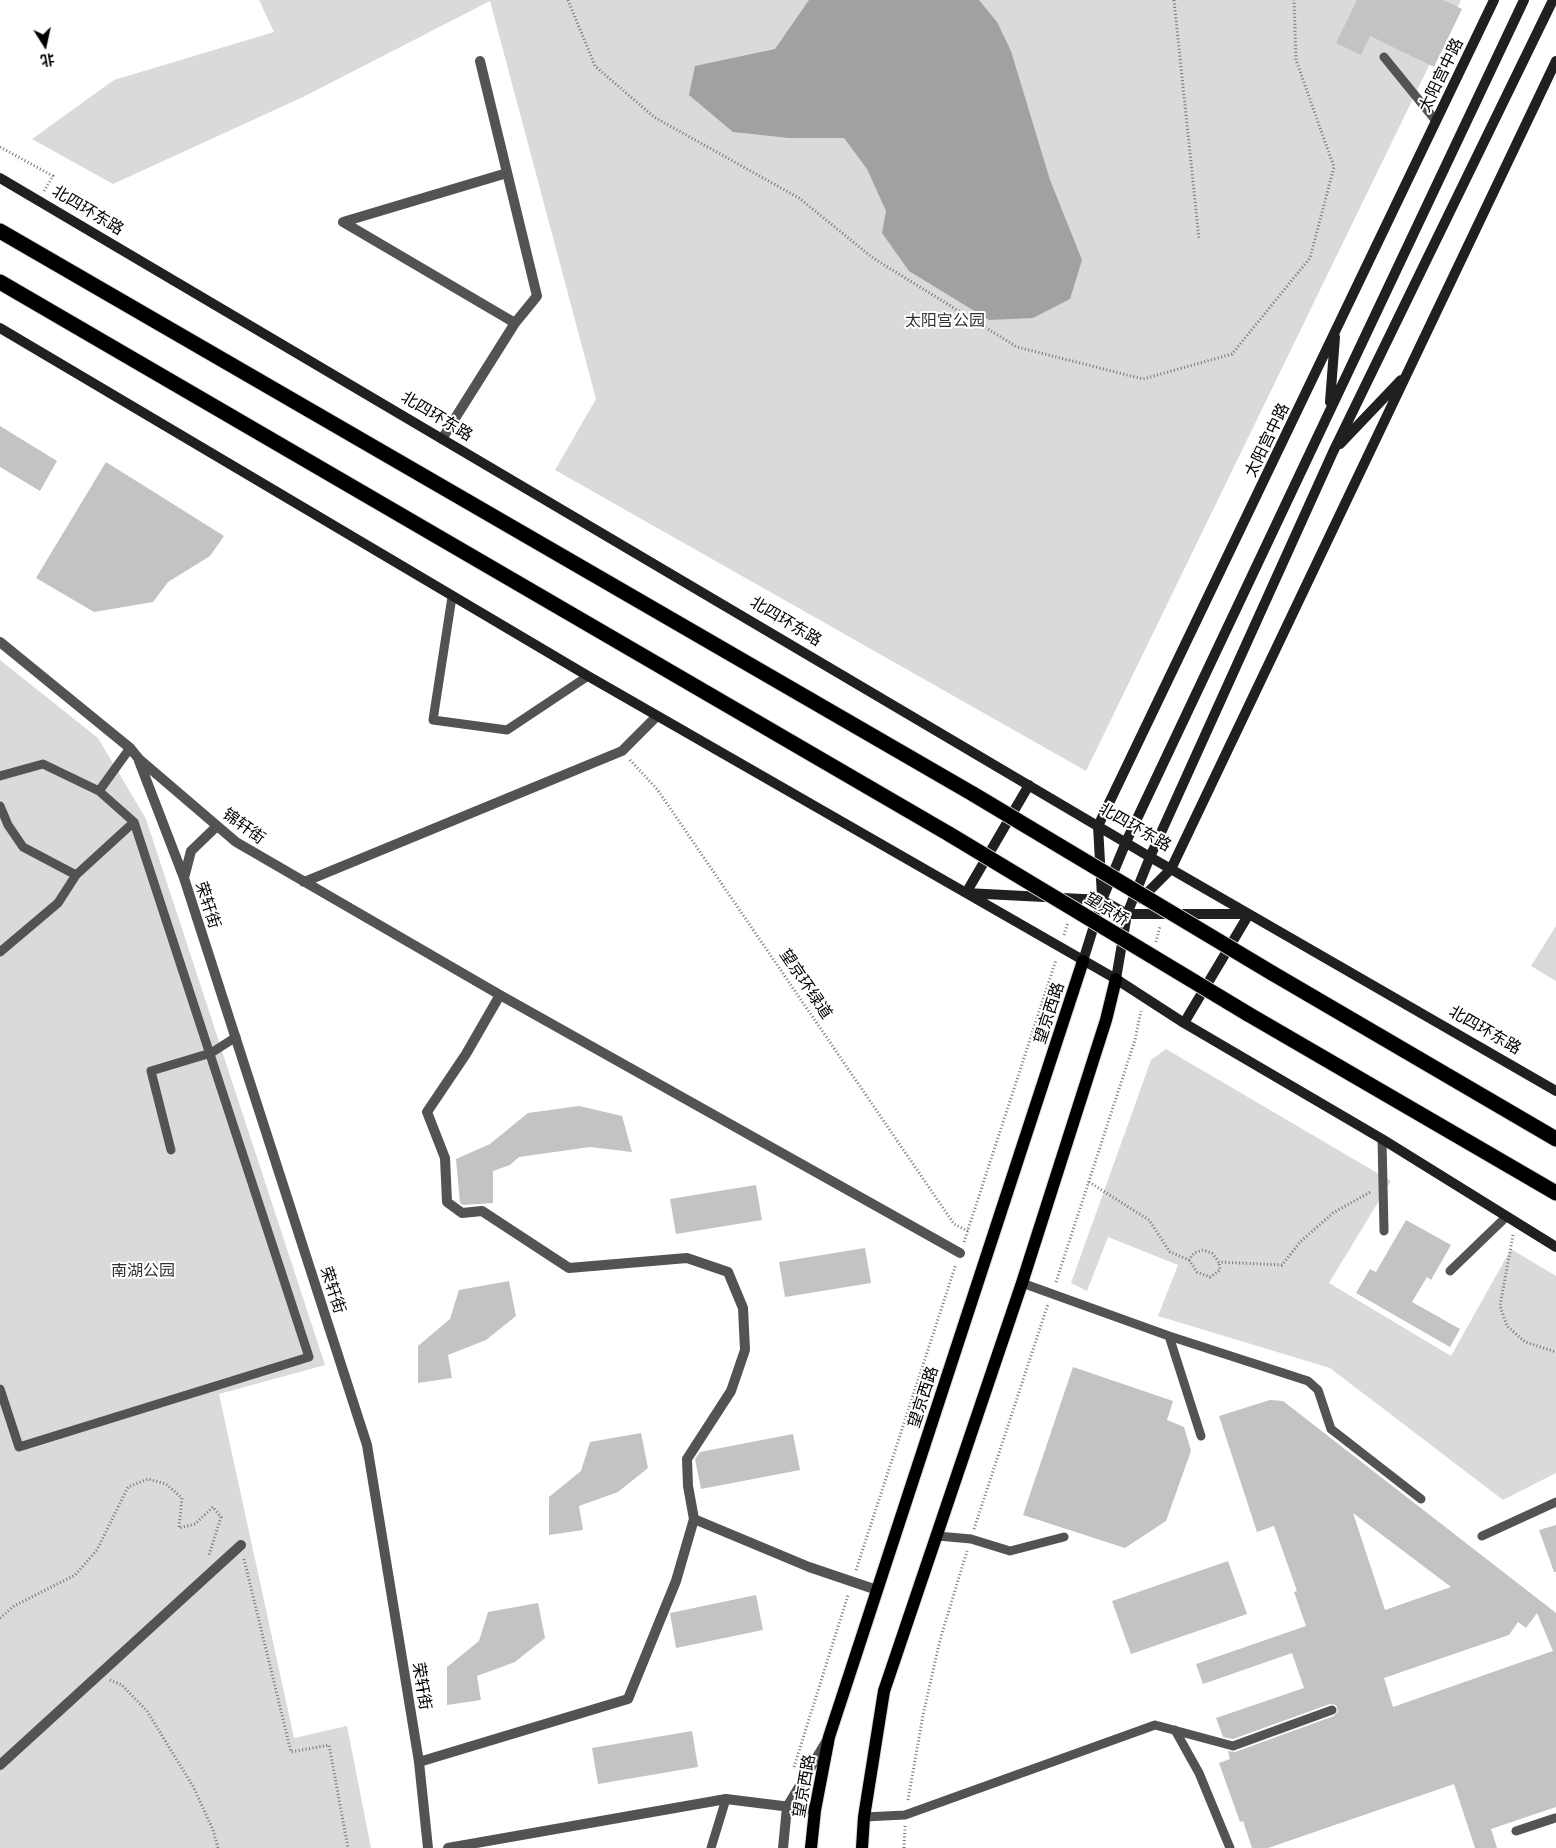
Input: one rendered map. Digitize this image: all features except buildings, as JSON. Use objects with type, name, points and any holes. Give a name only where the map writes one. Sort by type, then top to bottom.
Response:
[{"type":"highway","name":"望京桥","points":[[0,231],[973,794],[1272,973],[1556,1139]]},
{"type":"highway","name":"望京桥","points":[[0,282],[949,834],[1248,1014],[1556,1193]]},
{"type":"main road","name":"望京西路","points":[[811,1848],[814,1810],[829,1737],[1083,961]]},
{"type":"main road","points":[[862,1848],[864,1817],[884,1691],[938,1536],[1022,1282],[1106,1020],[1116,979]]},
{"type":"street","name":"太阳宫中路","points":[[1102,900],[1098,826],[1493,0]]},
{"type":"street","points":[[1083,961],[1102,900],[1126,842],[1524,0]]},
{"type":"street","points":[[1116,979],[1127,914],[1150,857],[1333,452],[1554,0]]},
{"type":"street","points":[[442,439],[515,323],[537,296],[480,61]]},
{"type":"street","points":[[1127,914],[1171,869],[1556,62]]},
{"type":"street","points":[[507,173],[343,222],[515,323]]},
{"type":"street","name":"北四环东路","points":[[0,178],[1150,857],[1556,1090]]},
{"type":"street","points":[[0,328],[452,597],[1116,979],[1184,1023],[1382,1139],[1556,1247]]},
{"type":"street","points":[[1330,410],[1336,331]]},
{"type":"street","points":[[1333,452],[1408,372]]},
{"type":"street","name":"锦轩街","points":[[0,642],[130,748],[139,759],[236,842],[500,995],[960,1253]]},
{"type":"street","points":[[304,882],[622,750],[657,716]]},
{"type":"street","name":"荣轩街","points":[[139,759],[184,878],[367,1445],[419,1762],[428,1848]]},
{"type":"street","points":[[966,893],[1029,785]]},
{"type":"street","points":[[184,878],[191,851],[217,826]]},
{"type":"street","points":[[966,893],[1102,900],[1127,914],[1249,914]]},
{"type":"street","points":[[1184,1023],[1249,914]]},
{"type":"street","points":[[419,1762],[628,1699],[676,1581],[694,1519],[688,1486],[686,1459],[731,1391],[745,1350],[743,1308],[728,1272],[687,1258],[569,1268],[482,1210],[462,1213],[447,1202],[445,1158],[427,1112],[466,1054],[500,995]]},
{"type":"street","points":[[694,1519],[809,1567],[877,1590]]},
{"type":"street","points":[[0,1765],[241,1545]]},
{"type":"street","points":[[784,1848],[787,1807],[829,1737]]},
{"type":"street","points":[[448,1848],[726,1799],[814,1810]]},
{"type":"lane","points":[[1384,57],[1436,121]]},
{"type":"lane","points":[[452,597],[433,720],[507,730],[588,676]]},
{"type":"lane","points":[[99,791],[130,748]]},
{"type":"lane","points":[[0,776],[43,764],[99,791],[134,822],[211,1053],[308,1357],[19,1447],[0,1389]]},
{"type":"lane","points":[[0,806],[8,826],[23,848],[76,875]]},
{"type":"lane","points":[[0,952],[58,903],[76,875],[134,822]]},
{"type":"lane","points":[[171,1150],[150,1071],[211,1053],[236,1037]]},
{"type":"lane","points":[[1382,1139],[1384,1231]]},
{"type":"lane","points":[[1450,1271],[1511,1220]]},
{"type":"lane","points":[[1022,1282],[1169,1336],[1308,1381],[1318,1390],[1330,1429],[1421,1499]]},
{"type":"lane","points":[[1169,1336],[1201,1436]]},
{"type":"lane","points":[[1482,1536],[1556,1502]]},
{"type":"lane","points":[[938,1536],[971,1539],[1010,1551],[1064,1537]]},
{"type":"lane","points":[[864,1817],[905,1816],[1155,1725],[1233,1746],[1332,1710]]},
{"type":"lane","points":[[1175,1730],[1199,1773],[1230,1848]]},
{"type":"lane","points":[[711,1848],[726,1799]]},
{"type":"lane","points":[[1516,1831],[1556,1819]]},
{"type":"path","points":[[568,0],[595,66],[654,117],[799,198],[873,258],[1017,347],[1143,379],[1232,354],[1310,258],[1334,167],[1296,60],[1294,0]]},
{"type":"path","points":[[1174,0],[1198,239]]},
{"type":"path","points":[[0,146],[52,176]]},
{"type":"path","name":"望京环绿道","points":[[622,750],[658,789],[954,1224],[968,1231]]},
{"type":"path","points":[[793,1770],[1075,899]]},
{"type":"path","points":[[1154,951],[1162,914]]},
{"type":"path","points":[[904,1848],[905,1816],[923,1715],[938,1649],[971,1539],[1135,1040],[1144,998]]},
{"type":"path","points":[[1089,1182],[1149,1220],[1170,1252],[1189,1260],[1197,1272],[1210,1277],[1220,1270],[1219,1262],[1212,1253],[1203,1250],[1194,1253],[1189,1260]]},
{"type":"path","points":[[1219,1262],[1282,1265],[1300,1242],[1333,1213],[1383,1184]]},
{"type":"path","points":[[1511,1220],[1500,1306],[1507,1326],[1525,1342],[1556,1352]]},
{"type":"path","points":[[0,1618],[14,1606],[75,1575],[97,1550],[128,1487],[148,1480],[166,1484],[182,1498],[179,1528],[195,1524],[213,1507],[220,1517],[208,1559],[214,1569]]},
{"type":"path","points":[[241,1545],[291,1752],[329,1745],[348,1848]]},
{"type":"path","points":[[98,1675],[122,1685],[147,1711],[194,1788],[213,1830],[218,1848]]},
{"type":"green space","name":"太阳宫公园","points":[[259,0],[1461,0],[1086,771],[555,470],[596,399],[490,1],[303,97],[113,184],[32,139],[114,80],[274,32]]},
{"type":"green space","name":"南湖公园","points":[[0,660],[98,738],[146,819],[325,1365],[219,1394],[294,1738],[347,1726],[371,1848],[0,1848]]},
{"type":"green space","points":[[1556,926],[1556,981],[1531,966]]},
{"type":"green space","points":[[1166,1049],[1391,1181],[1329,1283],[1451,1356],[1511,1249],[1556,1276],[1556,1473],[1503,1500],[1330,1368],[1158,1316],[1178,1265],[1108,1237],[1087,1291],[1071,1283],[1151,1060]]},
{"type":"shaded area","points":[[809,0],[979,0],[997,22],[1011,51],[1050,180],[1082,260],[1070,299],[1033,318],[989,320],[909,271],[882,233],[886,211],[867,169],[844,138],[789,138],[733,132],[689,95],[695,66],[775,49]]}]
